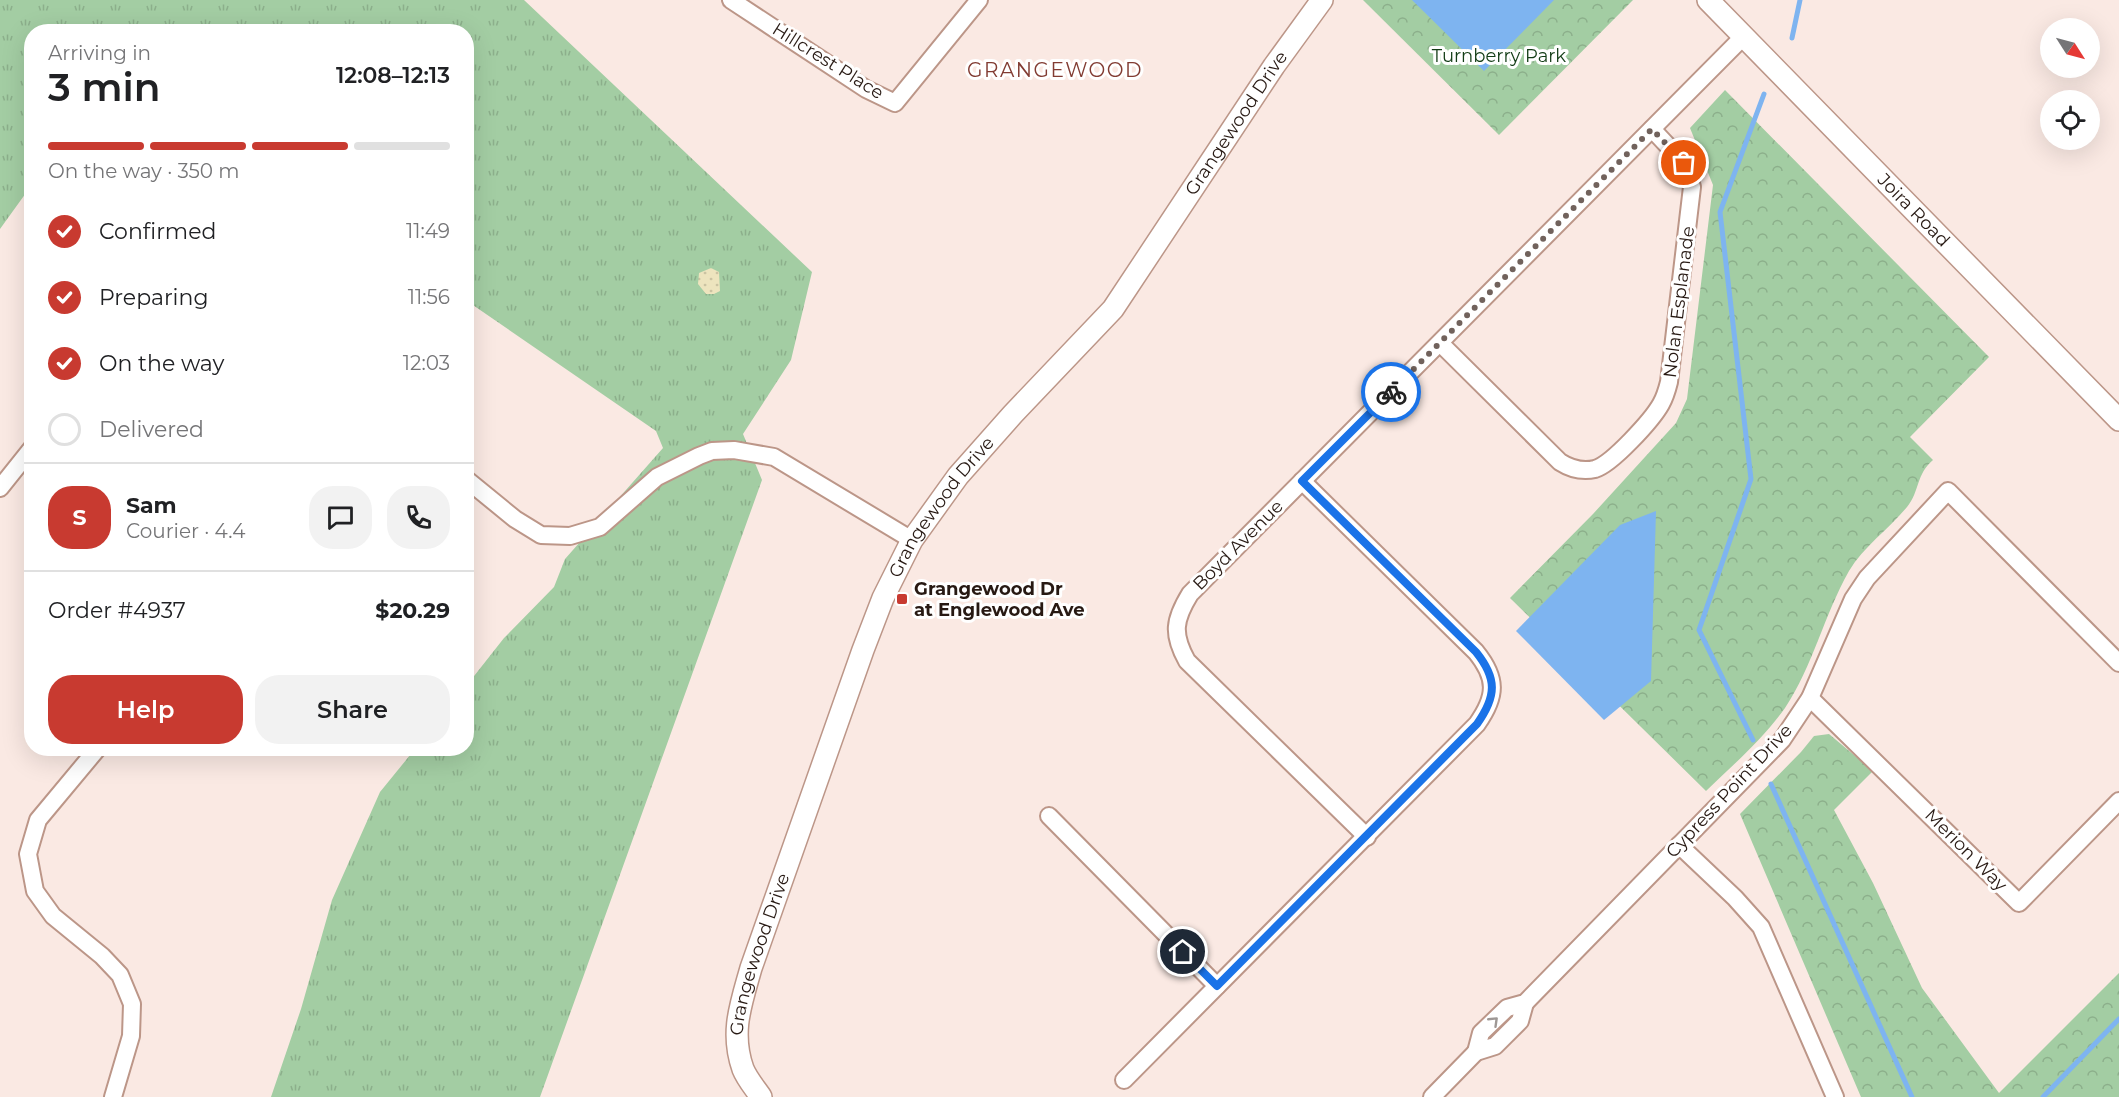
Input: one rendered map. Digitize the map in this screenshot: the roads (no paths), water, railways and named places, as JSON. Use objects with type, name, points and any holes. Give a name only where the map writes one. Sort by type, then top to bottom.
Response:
[{"type":"street","name":"Hillcrest Place","points":[[731,0],[866,88],[895,103],[979,0]]},
{"type":"street","name":"Grangewood Drive","points":[[761,1097],[744,1071],[736,1041],[738,1014],[751,968],[863,650],[883,598],[912,540],[958,476],[1013,414],[1113,309],[1274,66],[1322,0]]},
{"type":"street","name":"Joira Road","points":[[1708,0],[2119,420]]},
{"type":"street","name":"Boyd Avenue","points":[[1367,837],[1187,661],[1178,646],[1175,627],[1180,610],[1190,594],[1744,36]]},
{"type":"street","name":"Nolan Esplanade","points":[[1440,343],[1560,462],[1570,468],[1584,471],[1608,462],[1653,416],[1666,394],[1669,382],[1692,187],[1684,163],[1652,129]]},
{"type":"street","points":[[474,486],[515,519],[541,535],[570,536],[600,527],[657,477],[712,451],[734,450],[774,457],[912,540]]},
{"type":"street","points":[[0,488],[24,458]]},
{"type":"street","points":[[1124,1080],[1477,724],[1491,698],[1493,686],[1491,674],[1476,652],[1302,481]]},
{"type":"street","name":"Cypress Point Drive","points":[[1432,1097],[1476,1052],[1495,1046],[1520,1021],[1525,1003],[1782,740],[1810,698],[1853,599],[1867,578],[1948,491],[2119,663]]},
{"type":"street","name":"Merion Way","points":[[1810,698],[2019,903],[2119,801]]},
{"type":"street","points":[[91,756],[38,820],[28,854],[34,891],[53,916],[102,956],[120,975],[132,1004],[131,1036],[113,1097]]},
{"type":"street","points":[[1049,816],[1217,986]]},
{"type":"street","points":[[1680,845],[1735,898],[1761,927],[1835,1097]]},
{"type":"water","points":[[1412,0],[1554,0],[1484,71]]},
{"type":"water","points":[[1656,511],[1651,681],[1604,720],[1516,631],[1620,525]]},
{"type":"waterway","points":[[1792,38],[1800,0]]},
{"type":"waterway","points":[[1753,740],[1699,630],[1751,479],[1720,212],[1764,94]]},
{"type":"waterway","points":[[1771,784],[1912,1097]]},
{"type":"waterway","points":[[2043,1097],[2119,1019]]},
{"type":"place","name":"Grangewood Dr at Englewood Ave","points":[[902,599]]},
{"type":"district","name":"GRANGEWOOD","points":[[1055,70]]},
{"type":"park label","name":"Turnberry Park","points":[[1499,56]]}]
